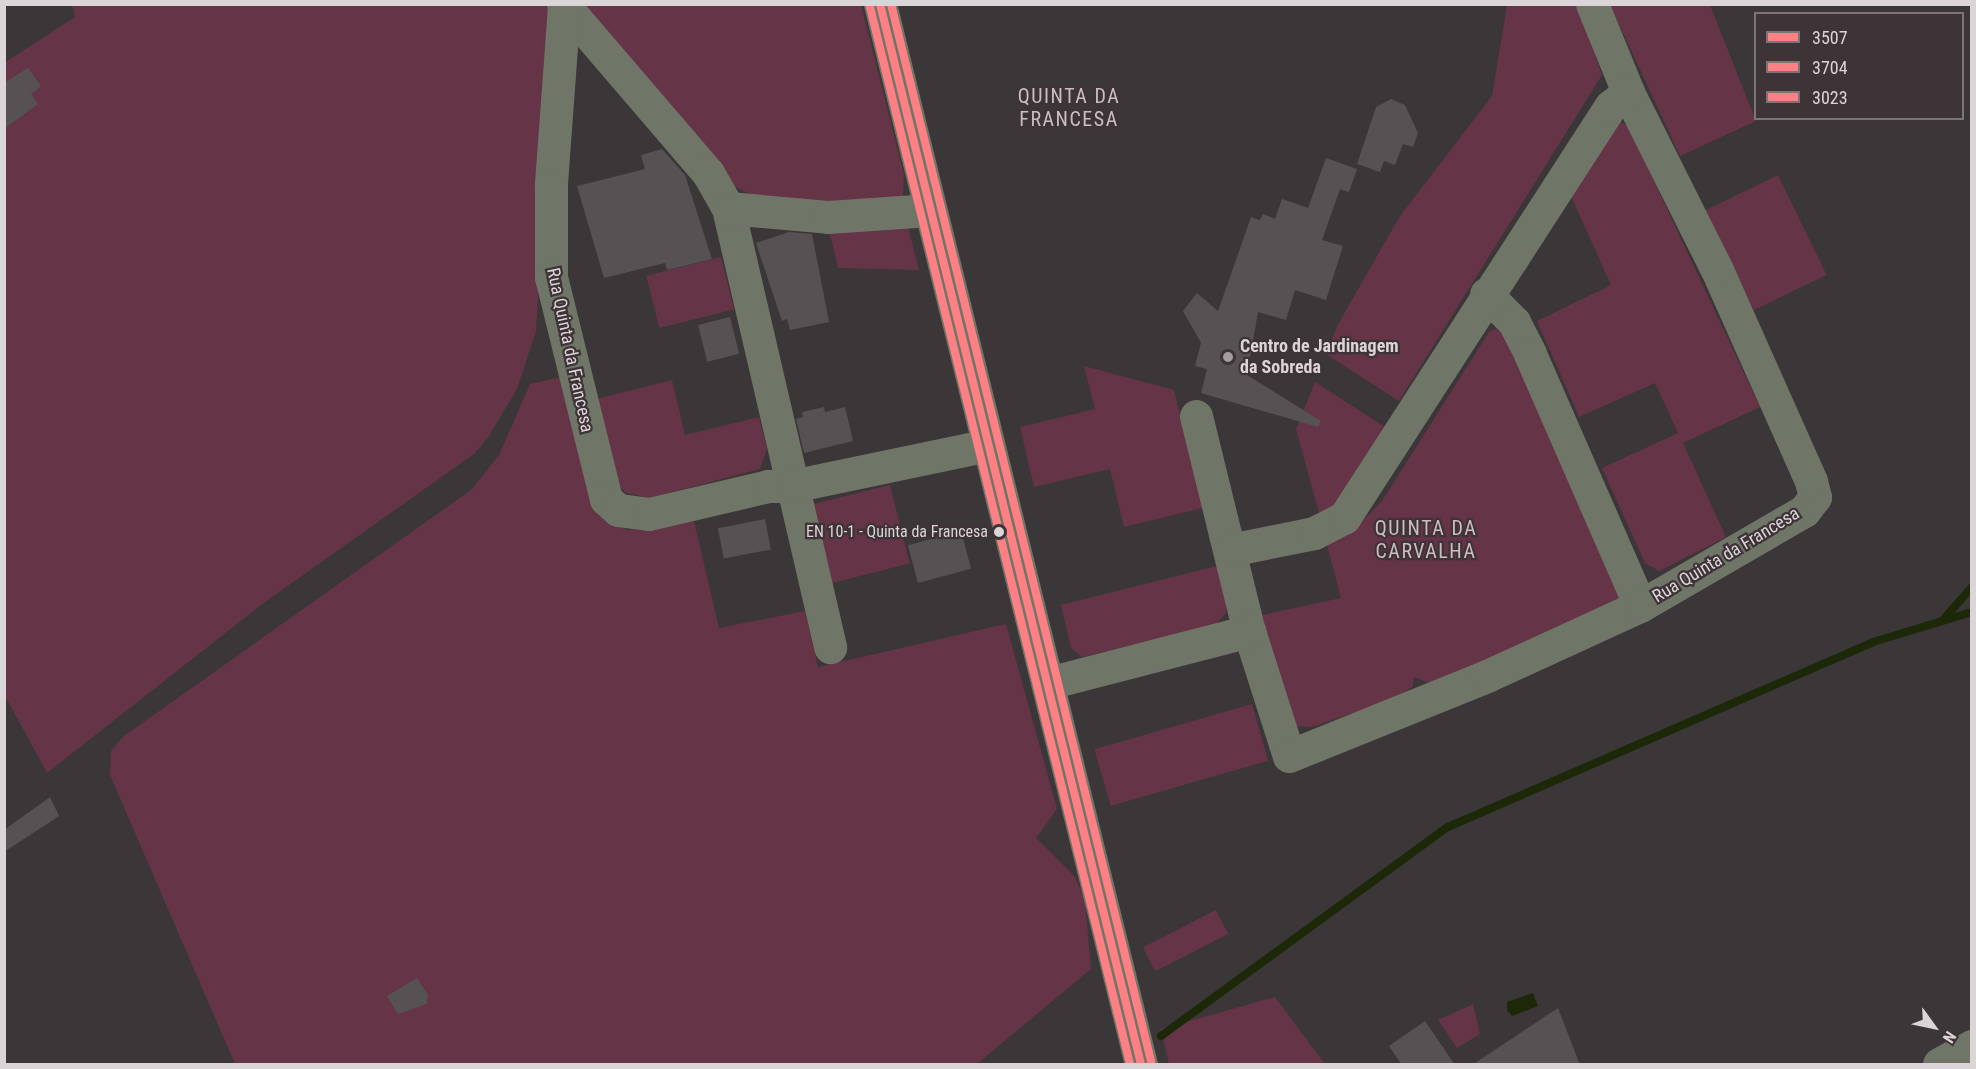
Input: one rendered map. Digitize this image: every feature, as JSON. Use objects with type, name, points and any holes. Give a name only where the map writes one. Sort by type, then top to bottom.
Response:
[{"type":"main road","points":[[880,4],[1141,1065]]},
{"type":"street","points":[[1230,550],[1314,532],[1344,518],[1486,294],[1611,106],[1623,80],[1592,4]]},
{"type":"street","name":"Rua Quinta da Francesa","points":[[563,5],[708,173],[728,208],[830,647]]},
{"type":"street","name":"Rua Quinta da Francesa","points":[[563,5],[551,185],[550,277],[606,499],[633,515],[768,486],[792,486],[988,445]]},
{"type":"street","name":"Rua Quinta da Francesa","points":[[1249,632],[1289,756],[1487,676],[1640,606],[1791,519],[1815,497],[1716,268],[1623,80]]},
{"type":"street","points":[[728,208],[828,217],[930,210]]},
{"type":"street","points":[[1486,294],[1514,322],[1530,354],[1640,606]]},
{"type":"street","points":[[1048,683],[1249,632],[1196,416]]},
{"type":"street","points":[[1939,1065],[1971,1046]]},
{"type":"shaded area","points":[[72,5],[550,5],[552,77],[536,331],[517,389],[489,436],[474,454],[265,602],[47,773],[5,696],[4,63],[75,17]]},
{"type":"shaded area","points":[[577,5],[861,5],[904,175],[903,195],[889,206],[754,197],[734,186]]},
{"type":"shaded area","points":[[1507,5],[1578,5],[1602,75],[1399,401],[1326,354],[1337,326],[1400,216],[1492,96]]},
{"type":"shaded area","points":[[1610,5],[1710,5],[1756,121],[1680,156]]},
{"type":"shaded area","points":[[1619,121],[1628,126],[1760,407],[1683,443],[1726,537],[1659,571],[1645,563],[1602,468],[1678,433],[1655,383],[1579,417],[1537,321],[1611,285],[1570,194]]},
{"type":"shaded area","points":[[1778,175],[1827,275],[1754,310],[1705,211]]},
{"type":"shaded area","points":[[828,225],[908,227],[919,270],[838,268]]},
{"type":"shaded area","points":[[721,257],[734,309],[659,328],[646,276]]},
{"type":"shaded area","points":[[1500,327],[1624,601],[1431,684],[1414,677],[1413,686],[1397,698],[1312,727],[1293,726],[1262,615],[1341,598],[1327,545],[1349,535],[1382,501],[1489,332]]},
{"type":"shaded area","points":[[1084,366],[1174,390],[1203,508],[1124,527],[1110,469],[1034,487],[1020,427],[1095,409]]},
{"type":"shaded area","points":[[561,377],[597,512],[608,524],[628,530],[694,521],[719,628],[805,611],[818,667],[1006,624],[1057,809],[1036,838],[1074,876],[1085,899],[1091,969],[977,1064],[235,1064],[110,775],[111,751],[124,736],[471,490],[499,455],[530,384]]},
{"type":"shaded area","points":[[672,380],[685,435],[759,417],[767,449],[760,469],[650,498],[626,493],[619,486],[596,399]]},
{"type":"shaded area","points":[[1315,382],[1391,431],[1345,500],[1319,513],[1296,429]]},
{"type":"shaded area","points":[[890,485],[910,564],[832,583],[812,504]]},
{"type":"shaded area","points":[[1217,566],[1227,605],[1226,613],[1215,625],[1082,657],[1071,648],[1061,605]]},
{"type":"shaded area","points":[[1252,704],[1268,761],[1111,806],[1094,749]]},
{"type":"shaded area","points":[[1216,910],[1228,934],[1155,971],[1143,947]]},
{"type":"shaded area","points":[[1533,993],[1538,1006],[1512,1016],[1507,1010],[1507,1002]]},
{"type":"shaded area","points":[[1275,997],[1325,1064],[1169,1064],[1161,1029]]},
{"type":"shaded area","points":[[1473,1004],[1480,1034],[1457,1048],[1438,1020]]},
{"type":"building","points":[[28,68],[41,86],[31,94],[38,104],[4,129],[4,83]]},
{"type":"building","points":[[1391,99],[1405,105],[1418,133],[1413,147],[1403,144],[1395,165],[1384,161],[1380,172],[1357,164],[1376,107]]},
{"type":"building","points":[[662,149],[685,175],[712,259],[667,270],[665,263],[604,278],[577,186],[645,169],[641,155]]},
{"type":"building","points":[[1326,158],[1357,169],[1349,192],[1340,189],[1322,240],[1343,246],[1326,300],[1295,290],[1286,320],[1258,312],[1247,375],[1321,421],[1318,427],[1201,393],[1207,369],[1195,366],[1201,343],[1183,311],[1197,293],[1218,311],[1251,217],[1260,220],[1263,214],[1275,219],[1282,199],[1308,208]]},
{"type":"building","points":[[789,232],[812,234],[829,322],[790,330],[787,319],[782,321],[756,243]]},
{"type":"building","points":[[730,317],[739,354],[707,362],[698,325]]},
{"type":"building","points":[[824,407],[825,412],[845,407],[853,441],[804,453],[796,419],[803,417],[802,412]]},
{"type":"building","points":[[765,519],[771,549],[724,559],[718,528]]},
{"type":"building","points":[[961,531],[971,569],[918,583],[908,545]]},
{"type":"building","points":[[50,797],[59,816],[4,852],[4,830]]},
{"type":"building","points":[[417,978],[428,995],[427,1004],[398,1014],[387,996]]},
{"type":"building","points":[[1558,1008],[1580,1065],[1472,1065]]},
{"type":"building","points":[[1425,1021],[1455,1065],[1402,1065],[1389,1046]]},
{"type":"waterway","points":[[1943,620],[1972,587]]},
{"type":"waterway","points":[[1161,1036],[1448,827],[1873,642],[1972,612]]},
{"type":"transit line","name":"3507","points":[[880,4],[1141,1064]]},
{"type":"transit line","name":"3023","points":[[891,4],[1151,1061]]},
{"type":"transit line","name":"3704","points":[[870,7],[1130,1064]]},
{"type":"place","name":"Centro de Jardinagem da Sobreda","points":[[1228,357]]},
{"type":"place","name":"EN 10-1 - Quinta da Francesa","points":[[999,532]]},
{"type":"district","name":"QUINTA DA FRANCESA","points":[[1069,108]]},
{"type":"district","name":"QUINTA DA CARVALHA","points":[[1426,540]]}]
